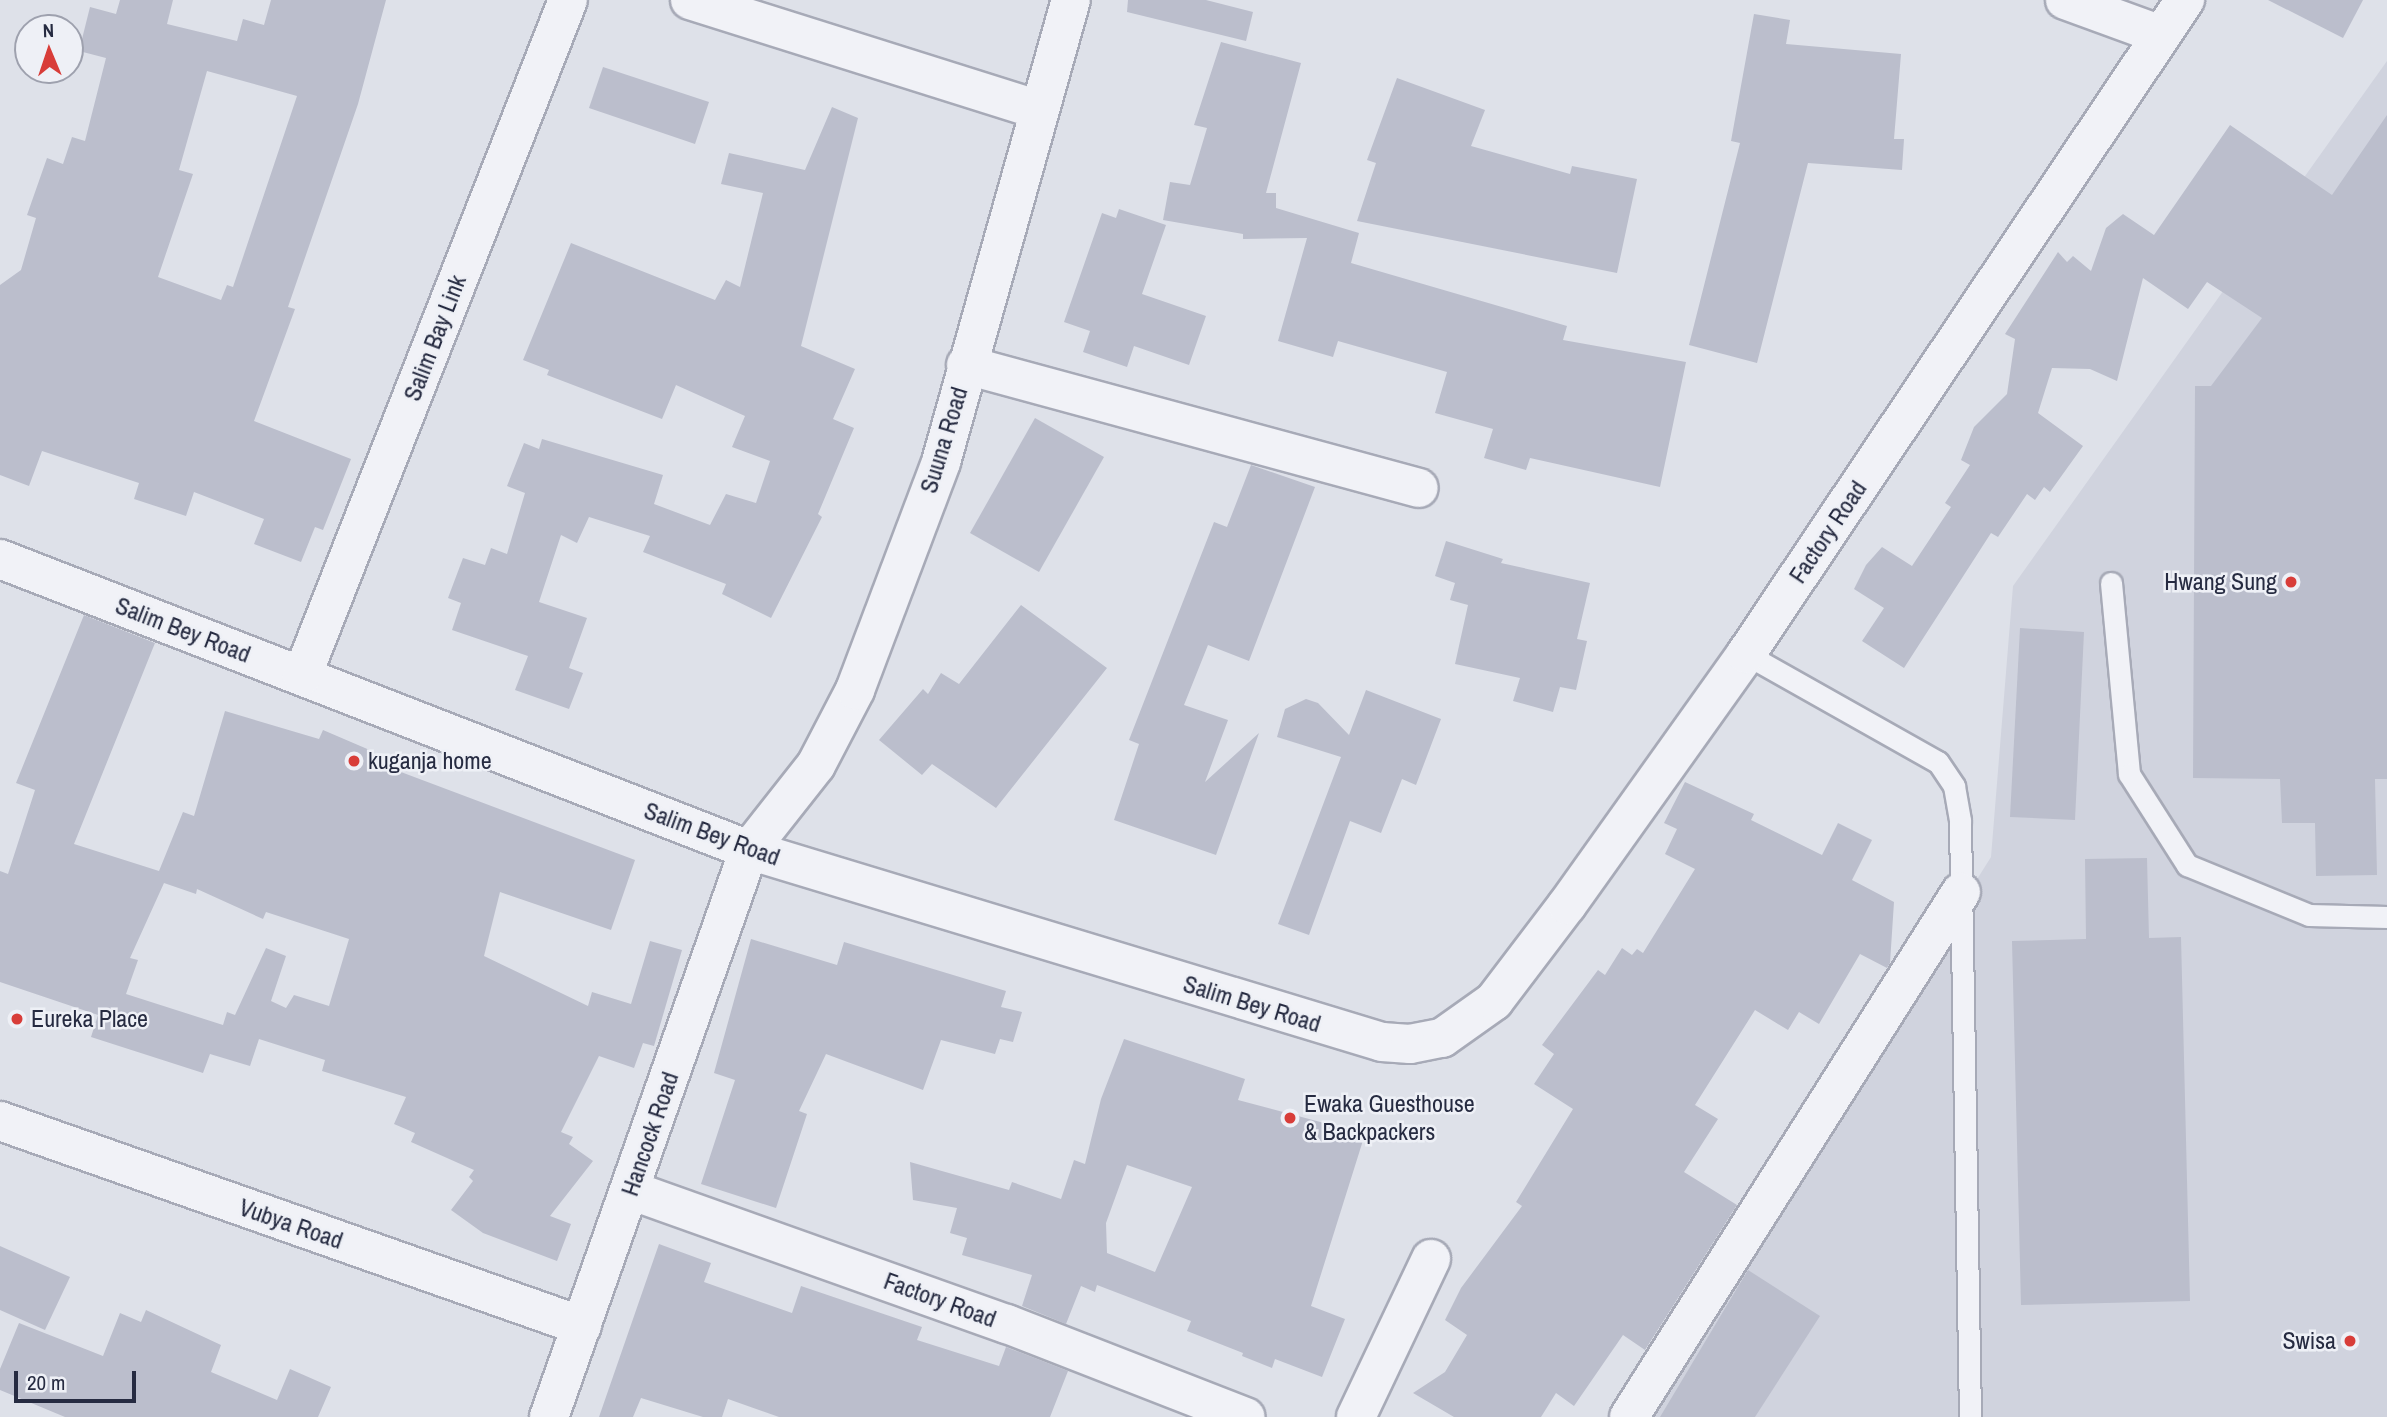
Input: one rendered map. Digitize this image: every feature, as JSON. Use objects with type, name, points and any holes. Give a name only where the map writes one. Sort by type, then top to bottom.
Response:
[{"type":"street","name":"Salim Bay Link","points":[[302,676],[568,0]]},
{"type":"street","points":[[690,0],[1038,110]]},
{"type":"street","name":"Suuna Road","points":[[749,850],[816,765],[855,690],[941,462],[966,365],[1071,0]]},
{"type":"street","points":[[2065,0],[2161,35]]},
{"type":"street","name":"Factory Road","points":[[1442,1038],[1494,1001],[1746,654],[2185,0]]},
{"type":"street","points":[[966,365],[1419,488]]},
{"type":"street","name":"Salim Bey Road","points":[[0,559],[749,850],[1382,1042],[1410,1044],[1442,1038]]},
{"type":"street","name":"Hancock Road","points":[[549,1417],[749,850]]},
{"type":"street","points":[[1629,1417],[1961,892]]},
{"type":"street","name":"Vubya Road","points":[[0,1121],[582,1326]]},
{"type":"street","name":"Factory Road","points":[[630,1190],[1007,1324],[1246,1417]]},
{"type":"street","points":[[1356,1417],[1431,1259]]},
{"type":"lane","points":[[2111,583],[2129,774],[2187,864],[2309,915],[2387,917]]},
{"type":"lane","points":[[1746,654],[1938,762],[1954,786],[1958,810],[1961,892],[1970,1417]]},
{"type":"shaded area","points":[[2387,61],[2387,1417],[1639,1417],[1991,857],[2013,586]]},
{"type":"building","points":[[120,0],[173,0],[167,24],[237,41],[243,19],[264,25],[271,0],[386,0],[358,104],[288,307],[295,309],[254,421],[351,459],[323,530],[315,527],[301,562],[254,544],[264,519],[194,492],[186,516],[134,499],[139,483],[42,451],[29,486],[0,475],[0,285],[21,270],[36,218],[27,215],[47,158],[63,164],[72,137],[85,141],[106,58],[84,52],[84,31],[90,7],[116,14]],"holes":[[[207,71],[297,96],[233,287],[227,285],[221,300],[158,277],[193,174],[179,170]]]},
{"type":"building","points":[[1128,0],[1206,0],[1253,12],[1246,41],[1127,12]]},
{"type":"building","points":[[2268,0],[2363,0],[2343,38]]},
{"type":"building","points":[[1754,14],[1790,20],[1786,44],[1901,54],[1894,139],[1904,139],[1902,170],[1808,163],[1757,363],[1689,345],[1740,143],[1731,141]]},
{"type":"building","points":[[1221,42],[1301,63],[1266,193],[1276,193],[1276,208],[1359,233],[1351,263],[1567,326],[1563,340],[1686,362],[1660,487],[1530,458],[1526,470],[1484,458],[1493,429],[1435,413],[1447,372],[1338,341],[1333,357],[1278,341],[1307,238],[1243,239],[1243,234],[1163,220],[1170,182],[1190,185],[1207,128],[1194,125]]},
{"type":"building","points":[[603,67],[709,102],[695,144],[589,108]]},
{"type":"building","points":[[1397,78],[1485,110],[1471,146],[1570,174],[1572,166],[1637,179],[1617,273],[1357,221],[1376,163],[1367,160]]},
{"type":"building","points":[[832,107],[858,118],[801,346],[855,369],[833,419],[854,428],[818,514],[822,517],[771,618],[722,594],[726,584],[643,552],[650,536],[589,517],[577,543],[561,535],[539,602],[587,618],[569,668],[583,673],[569,709],[515,690],[528,656],[452,630],[461,603],[448,598],[463,558],[485,565],[491,548],[507,554],[525,493],[507,486],[524,443],[539,449],[542,439],[663,475],[654,504],[710,525],[726,494],[756,503],[770,461],[732,447],[745,416],[676,385],[662,419],[547,375],[549,370],[523,360],[571,243],[715,300],[726,280],[740,287],[763,193],[721,184],[729,153],[805,170]]},
{"type":"building","points":[[2387,115],[2387,779],[2375,779],[2377,875],[2316,876],[2315,823],[2282,823],[2280,779],[2193,778],[2195,386],[2211,386],[2262,318],[2207,282],[2188,309],[2143,278],[2117,381],[2090,369],[2052,368],[2038,413],[2083,446],[2050,492],[2044,487],[2035,500],[2027,494],[1998,537],[1991,533],[1904,668],[1862,641],[1884,608],[1854,589],[1866,565],[1882,547],[1912,566],[1951,507],[1945,503],[1970,465],[1961,460],[1974,427],[2007,394],[2015,339],[2005,334],[2058,252],[2067,262],[2073,256],[2091,271],[2106,228],[2123,214],[2154,235],[2230,125],[2332,195]]},
{"type":"building","points":[[1119,209],[1166,225],[1142,294],[1206,316],[1189,365],[1134,346],[1127,367],[1083,352],[1090,331],[1064,322],[1102,213],[1116,218]]},
{"type":"building","points":[[1035,418],[1104,457],[1039,572],[970,533]]},
{"type":"building","points":[[1251,465],[1315,487],[1249,661],[1208,645],[1184,705],[1228,720],[1205,782],[1259,733],[1216,855],[1114,820],[1139,744],[1129,740],[1214,522],[1227,527]]},
{"type":"building","points":[[1446,541],[1503,559],[1501,563],[1590,583],[1577,639],[1587,641],[1576,690],[1560,687],[1553,712],[1513,701],[1520,678],[1455,664],[1468,605],[1450,600],[1455,583],[1435,576]]},
{"type":"building","points":[[1021,605],[1107,668],[996,808],[932,764],[922,775],[879,740],[923,689],[928,694],[941,673],[959,684]]},
{"type":"building","points":[[84,615],[155,643],[74,844],[159,871],[183,812],[194,816],[225,711],[319,739],[323,730],[372,751],[369,760],[635,860],[611,930],[500,892],[484,956],[588,1006],[592,992],[631,1004],[650,941],[682,950],[654,1046],[643,1043],[634,1068],[599,1056],[561,1132],[573,1137],[569,1144],[593,1161],[550,1216],[571,1224],[557,1261],[483,1233],[451,1210],[473,1181],[469,1177],[474,1170],[411,1142],[415,1133],[394,1124],[406,1097],[322,1071],[325,1060],[259,1039],[250,1066],[210,1054],[203,1073],[91,1037],[98,1015],[0,982],[0,871],[8,874],[35,790],[16,783]],"holes":[[[164,883],[196,894],[197,889],[263,919],[266,912],[349,939],[329,1006],[294,995],[286,1008],[271,1001],[286,956],[266,948],[235,1015],[227,1012],[223,1025],[126,994],[138,960],[130,958]]]},
{"type":"building","points":[[2020,628],[2084,632],[2075,820],[2010,817]]},
{"type":"building","points":[[1366,690],[1441,719],[1416,785],[1402,779],[1381,833],[1350,821],[1309,935],[1278,924],[1341,757],[1277,737],[1285,709],[1306,699],[1318,703],[1349,735]]},
{"type":"building","points":[[1685,782],[1754,814],[1751,820],[1822,855],[1838,823],[1872,840],[1852,880],[1894,902],[1890,963],[1887,968],[1860,954],[1819,1024],[1799,1012],[1788,1030],[1755,1010],[1695,1105],[1718,1119],[1684,1172],[1737,1205],[1645,1350],[1623,1335],[1574,1406],[1556,1393],[1541,1417],[1454,1417],[1413,1393],[1445,1372],[1467,1335],[1445,1320],[1461,1288],[1522,1206],[1516,1202],[1573,1109],[1534,1084],[1554,1054],[1542,1045],[1598,970],[1605,975],[1622,948],[1632,955],[1637,949],[1643,953],[1695,869],[1665,854],[1677,829],[1664,823]]},
{"type":"building","points":[[2147,858],[2149,938],[2181,937],[2190,1301],[2021,1305],[2012,941],[2086,939],[2085,859]]},
{"type":"building","points":[[751,939],[837,965],[844,942],[1006,991],[1001,1007],[1022,1012],[1013,1042],[1000,1039],[995,1054],[941,1040],[923,1090],[826,1054],[799,1111],[807,1114],[776,1208],[701,1184],[735,1080],[714,1073]]},
{"type":"building","points":[[1124,1039],[1245,1079],[1238,1100],[1365,1134],[1311,1306],[1345,1319],[1322,1377],[1275,1359],[1272,1368],[1242,1356],[1243,1353],[1187,1331],[1191,1321],[1097,1285],[1095,1292],[1081,1286],[1066,1324],[1022,1306],[1032,1275],[962,1255],[967,1238],[950,1233],[957,1208],[913,1200],[910,1162],[1009,1190],[1012,1182],[1061,1199],[1074,1160],[1085,1164],[1101,1099]],"holes":[[[1127,1165],[1192,1187],[1155,1272],[1107,1253],[1106,1223]]]},
{"type":"building","points":[[659,1244],[711,1263],[704,1282],[792,1313],[801,1286],[922,1327],[917,1340],[999,1366],[1006,1347],[1068,1371],[1050,1417],[779,1417],[728,1399],[722,1417],[703,1417],[641,1398],[633,1417],[599,1417]]},
{"type":"building","points":[[0,1246],[70,1277],[45,1330],[0,1310]]},
{"type":"building","points":[[1748,1270],[1820,1316],[1755,1417],[1660,1417]]},
{"type":"building","points":[[146,1310],[221,1345],[211,1372],[277,1400],[290,1369],[331,1387],[318,1417],[65,1417],[0,1390],[0,1369],[19,1323],[103,1356],[120,1313],[141,1322]]},
{"type":"place","name":"Hwang Sung","points":[[2291,582]]},
{"type":"place","name":"kuganja home","points":[[354,761]]},
{"type":"place","name":"Eureka Place","points":[[17,1019]]},
{"type":"place","name":"Ewaka Guesthouse & Backpackers","points":[[1290,1118]]},
{"type":"place","name":"Swisa","points":[[2350,1341]]}]
